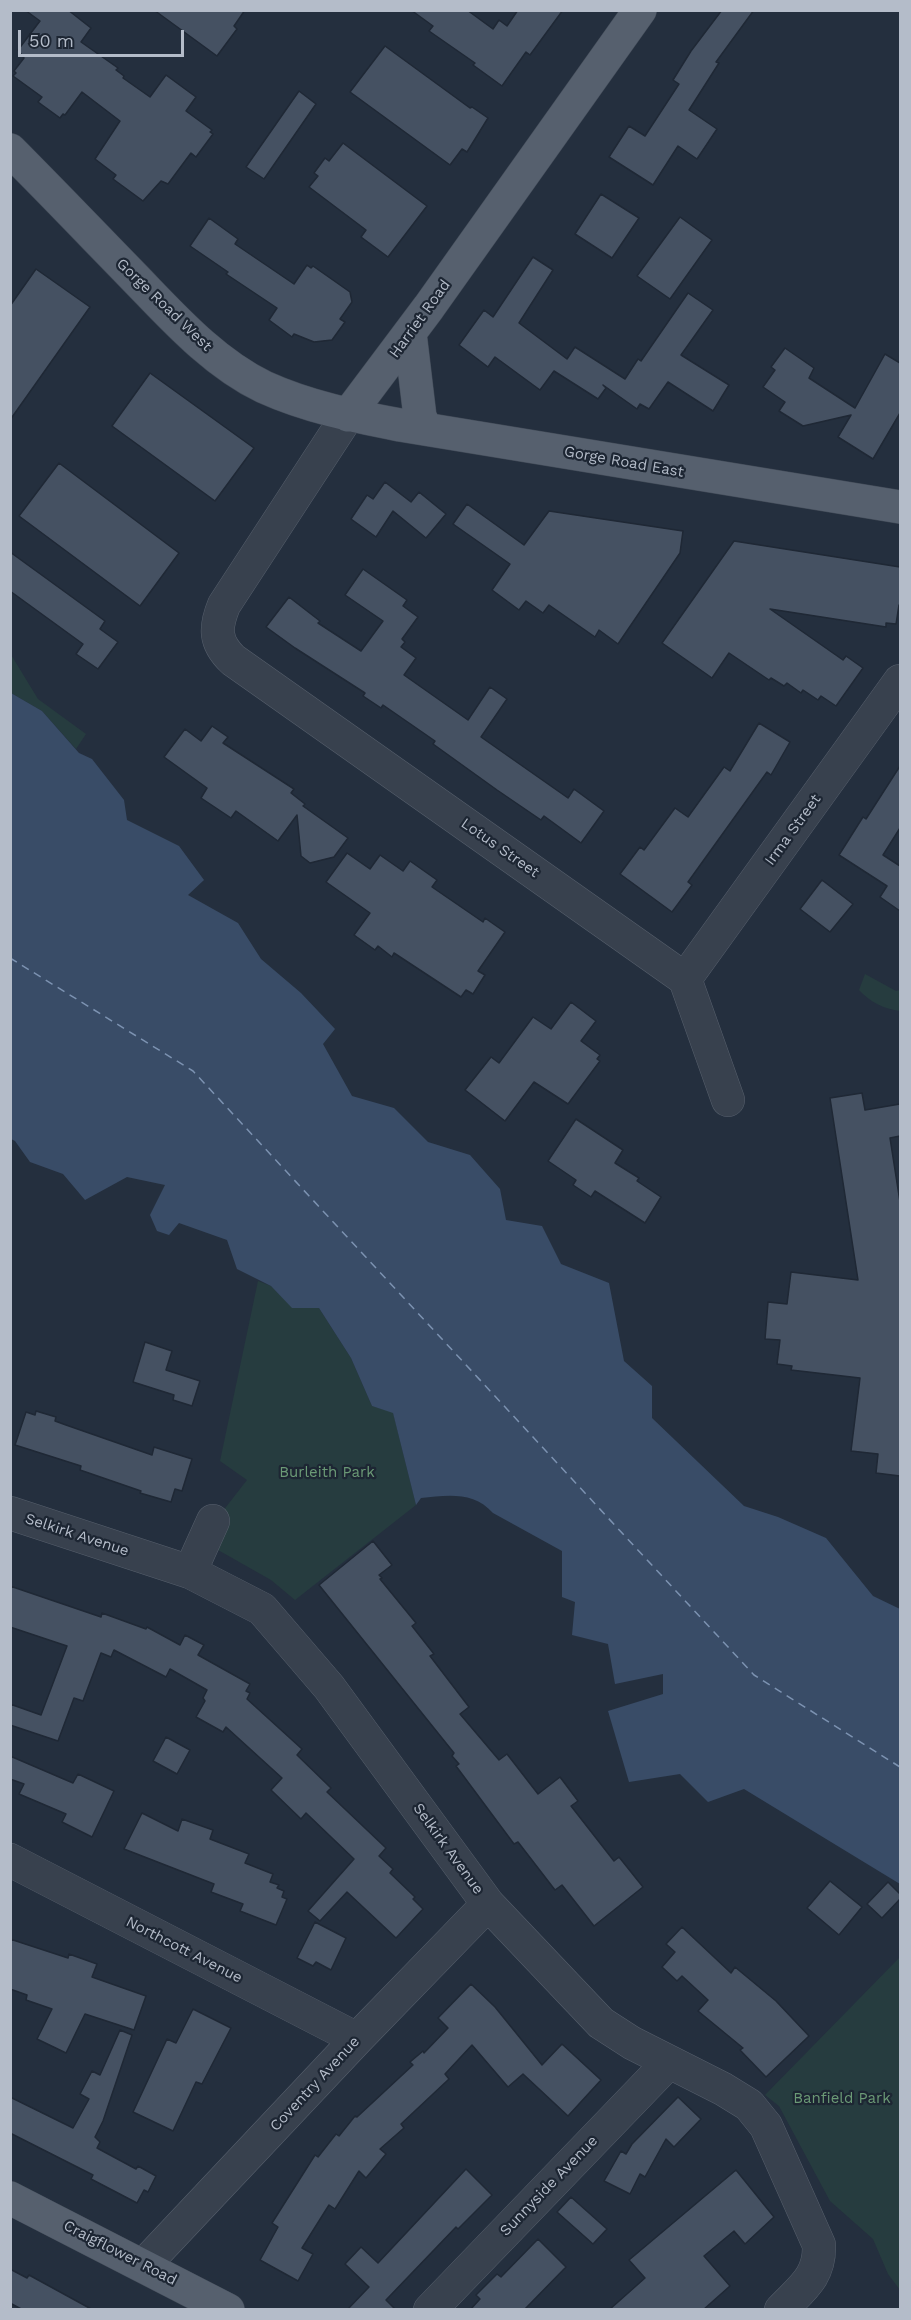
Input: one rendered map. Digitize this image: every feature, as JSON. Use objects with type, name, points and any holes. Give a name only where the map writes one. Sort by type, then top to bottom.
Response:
[{"type":"main road","name":"Harriet Road","points":[[348,415],[410,333],[640,10]]},
{"type":"main road","name":"Gorge Road West","points":[[10,150],[182,326],[226,363],[262,386],[302,402],[348,415]]},
{"type":"main road","points":[[410,333],[420,417],[426,429]]},
{"type":"main road","name":"Gorge Road East","points":[[348,415],[900,507]]},
{"type":"main road","name":"Craigflower Road","points":[[10,2198],[228,2310]]},
{"type":"street","name":"Harriet Road","points":[[218,636],[218,621],[224,605],[348,415]]},
{"type":"street","name":"Lotus Street","points":[[218,636],[223,650],[233,660],[685,979]]},
{"type":"street","name":"Irma Street","points":[[685,979],[900,681]]},
{"type":"street","points":[[685,979],[728,1100]]},
{"type":"street","name":"Selkirk Avenue","points":[[10,1513],[190,1572],[262,1609],[329,1687],[488,1904],[601,2023],[632,2043],[723,2089],[749,2105],[766,2126],[819,2245],[819,2260],[815,2271],[807,2283],[781,2310]]},
{"type":"street","points":[[190,1572],[213,1521]]},
{"type":"street","name":"Northcott Avenue","points":[[10,1860],[357,2039]]},
{"type":"street","name":"Coventry Avenue","points":[[144,2265],[488,1904]]},
{"type":"street","name":"Sunnyside Avenue","points":[[430,2310],[669,2062]]},
{"type":"green space","points":[[10,653],[38,699],[86,734],[76,749],[42,711],[11,693]]},
{"type":"green space","points":[[865,974],[896,991],[900,990],[900,1011],[878,1004],[859,990]]},
{"type":"green space","name":"Burleith Park","points":[[258,1281],[271,1286],[292,1307],[319,1308],[351,1358],[372,1406],[393,1412],[416,1505],[295,1600],[271,1580],[218,1550],[219,1516],[247,1480],[220,1461]]},
{"type":"green space","name":"Banfield Park","points":[[900,1957],[900,2290],[888,2274],[873,2239],[830,2201],[779,2106],[765,2095]]},
{"type":"water","points":[[11,693],[42,711],[79,753],[92,759],[124,800],[127,820],[179,846],[204,880],[188,895],[238,923],[261,959],[301,993],[335,1029],[323,1044],[352,1096],[394,1108],[428,1142],[470,1155],[500,1189],[506,1220],[542,1226],[561,1264],[609,1283],[624,1361],[652,1386],[652,1418],[744,1506],[778,1517],[826,1538],[873,1596],[900,1609],[900,1884],[744,1789],[708,1802],[680,1774],[629,1782],[608,1711],[663,1694],[663,1674],[615,1684],[608,1644],[572,1635],[575,1602],[562,1597],[562,1551],[469,1498],[450,1496],[421,1498],[416,1505],[393,1413],[372,1406],[351,1358],[319,1308],[292,1308],[271,1286],[237,1269],[227,1240],[179,1223],[169,1235],[157,1231],[150,1215],[165,1185],[127,1177],[85,1200],[63,1174],[30,1162],[15,1141],[11,1139]]},
{"type":"building","points":[[25,10],[68,10],[91,28],[81,42],[118,68],[116,70],[124,76],[123,78],[150,97],[166,75],[196,97],[186,111],[212,130],[210,132],[213,134],[196,157],[191,153],[168,184],[161,181],[143,201],[113,179],[116,175],[95,159],[120,121],[82,92],[65,115],[63,114],[60,118],[38,102],[42,97],[13,76],[24,58],[18,50],[40,21]]},
{"type":"building","points":[[154,10],[245,10],[234,26],[237,29],[217,56]]},
{"type":"building","points":[[411,10],[467,10],[493,29],[499,20],[507,26],[518,10],[563,10],[530,55],[526,52],[502,86],[473,65],[475,63],[429,31],[433,26]]},
{"type":"building","points":[[722,10],[754,10],[716,62],[719,63],[689,110],[717,129],[697,159],[678,146],[653,185],[609,157],[629,126],[645,136],[679,84],[673,80],[691,51]]},
{"type":"building","points":[[385,46],[470,108],[472,107],[488,118],[467,152],[462,149],[450,165],[350,92]]},
{"type":"building","points":[[299,91],[316,104],[264,179],[246,167]]},
{"type":"building","points":[[343,143],[427,206],[388,257],[361,237],[366,230],[309,187],[318,176],[314,173],[325,158],[329,161]]},
{"type":"building","points":[[601,194],[639,218],[612,258],[575,234]]},
{"type":"building","points":[[680,217],[712,240],[670,299],[637,276]]},
{"type":"building","points":[[209,218],[238,239],[235,244],[294,284],[307,265],[311,268],[313,266],[350,292],[352,302],[340,319],[345,322],[332,340],[314,342],[294,334],[292,337],[269,320],[277,308],[226,274],[228,272],[190,246]]},
{"type":"building","points":[[533,257],[553,270],[519,323],[567,359],[575,347],[625,379],[638,359],[641,361],[688,293],[713,310],[681,355],[729,385],[713,411],[668,382],[649,409],[640,404],[637,409],[603,385],[606,388],[598,399],[554,371],[540,390],[495,357],[488,367],[459,345],[484,310],[493,317]]},
{"type":"building","points":[[36,269],[90,307],[10,420],[10,306]]},
{"type":"building","points":[[785,348],[814,368],[809,378],[855,408],[885,354],[900,363],[900,413],[873,459],[838,437],[851,415],[803,426],[779,411],[785,402],[763,387],[775,370],[771,367]]},
{"type":"building","points":[[150,373],[254,448],[215,501],[112,426]]},
{"type":"building","points":[[59,463],[179,553],[140,606],[19,516]]},
{"type":"building","points":[[385,482],[411,502],[419,492],[446,514],[426,538],[393,511],[376,537],[351,519],[367,495],[373,499]]},
{"type":"building","points":[[467,504],[524,545],[549,511],[683,531],[680,553],[618,644],[599,630],[595,637],[549,605],[543,613],[526,601],[519,610],[492,590],[510,564],[453,524]]},
{"type":"building","points":[[734,541],[900,567],[900,605],[896,624],[886,623],[886,627],[770,609],[843,660],[846,656],[863,668],[836,706],[821,696],[818,700],[803,690],[801,693],[787,683],[784,686],[771,678],[769,680],[729,653],[712,678],[662,643]]},
{"type":"building","points":[[10,552],[105,621],[100,629],[118,642],[98,669],[76,654],[83,644],[10,591]]},
{"type":"building","points":[[363,569],[407,600],[403,606],[418,617],[402,639],[405,642],[401,647],[416,658],[404,675],[468,720],[490,687],[507,699],[481,737],[568,798],[574,789],[604,811],[581,843],[544,816],[541,820],[497,790],[433,744],[435,741],[383,705],[381,708],[363,696],[365,693],[266,627],[289,597],[320,621],[318,623],[361,651],[383,621],[345,595]]},
{"type":"building","points":[[759,723],[790,742],[771,775],[767,772],[688,882],[692,885],[672,912],[620,874],[640,847],[644,850],[675,808],[688,817],[724,767],[730,771]]},
{"type":"building","points":[[212,726],[228,737],[223,743],[294,789],[291,793],[305,804],[303,806],[348,838],[334,857],[310,863],[301,856],[297,815],[278,841],[236,811],[231,818],[201,798],[207,788],[164,757],[185,729],[201,741]]},
{"type":"building","points":[[900,766],[900,828],[883,855],[900,866],[900,911],[880,897],[887,886],[839,855],[863,817],[866,819]]},
{"type":"building","points":[[347,853],[370,869],[380,855],[403,871],[410,861],[437,880],[432,887],[483,922],[485,918],[505,932],[478,971],[485,975],[473,994],[466,990],[461,997],[394,953],[392,957],[378,946],[375,950],[354,935],[370,913],[326,882]]},
{"type":"building","points":[[822,880],[853,904],[830,932],[800,909]]},
{"type":"building","points":[[571,1002],[596,1021],[581,1041],[600,1055],[597,1059],[600,1061],[568,1104],[534,1082],[505,1121],[465,1090],[491,1057],[499,1063],[533,1017],[551,1029]]},
{"type":"building","points":[[862,1093],[865,1110],[900,1104],[900,1136],[890,1138],[900,1202],[900,1476],[876,1473],[878,1454],[851,1451],[860,1378],[791,1370],[792,1366],[777,1364],[780,1340],[765,1339],[768,1302],[787,1304],[791,1272],[858,1280],[830,1098]]},
{"type":"building","points":[[576,1119],[623,1150],[615,1163],[639,1178],[637,1181],[661,1197],[645,1223],[595,1191],[591,1197],[573,1185],[576,1180],[548,1161]]},
{"type":"building","points":[[145,1342],[172,1351],[166,1370],[200,1381],[192,1406],[173,1400],[174,1395],[133,1382]]},
{"type":"building","points":[[36,1411],[56,1417],[55,1421],[152,1455],[154,1447],[192,1459],[182,1491],[175,1489],[171,1502],[80,1470],[81,1466],[15,1445],[26,1412],[35,1415]]},
{"type":"building","points":[[373,1541],[392,1565],[379,1575],[382,1578],[380,1579],[416,1623],[412,1626],[434,1654],[430,1656],[469,1707],[460,1714],[499,1760],[507,1754],[538,1794],[560,1777],[578,1801],[571,1806],[614,1861],[619,1857],[643,1887],[594,1926],[562,1885],[555,1890],[518,1842],[514,1844],[456,1766],[459,1764],[452,1756],[454,1753],[319,1585]]},
{"type":"building","points":[[10,1586],[101,1617],[102,1613],[146,1629],[147,1627],[180,1645],[185,1635],[204,1645],[198,1655],[250,1684],[246,1691],[250,1693],[247,1699],[302,1749],[297,1755],[331,1788],[327,1792],[386,1848],[379,1856],[393,1869],[390,1873],[415,1897],[413,1899],[423,1909],[396,1938],[347,1892],[320,1921],[308,1911],[354,1859],[306,1813],[301,1819],[271,1790],[282,1778],[226,1727],[223,1732],[196,1717],[205,1701],[203,1698],[207,1690],[170,1669],[166,1677],[114,1650],[111,1657],[101,1653],[83,1701],[74,1698],[58,1741],[10,1725],[10,1704],[41,1715],[67,1646],[10,1627]]},
{"type":"building","points":[[166,1737],[190,1750],[177,1774],[153,1761]]},
{"type":"building","points":[[10,1756],[73,1783],[78,1774],[114,1791],[92,1837],[62,1822],[66,1814],[19,1794],[24,1784],[10,1779]]},
{"type":"building","points":[[142,1813],[178,1831],[182,1819],[213,1830],[210,1839],[249,1854],[245,1863],[273,1874],[270,1882],[279,1885],[277,1888],[284,1891],[282,1897],[287,1899],[276,1925],[240,1911],[243,1904],[211,1892],[214,1884],[124,1849]]},
{"type":"building","points":[[830,1881],[862,1907],[839,1935],[807,1908]]},
{"type":"building","points":[[888,1882],[900,1894],[900,1899],[882,1918],[867,1904]]},
{"type":"building","points":[[315,1922],[346,1938],[331,1970],[316,1962],[313,1966],[297,1958]]},
{"type":"building","points":[[682,1927],[731,1973],[735,1967],[776,2001],[809,2036],[766,2077],[740,2050],[743,2048],[698,2011],[708,2000],[682,1976],[677,1981],[662,1967],[675,1952],[666,1944]]},
{"type":"building","points":[[10,1939],[68,1958],[69,1954],[97,1964],[92,1977],[146,1996],[134,2030],[85,2014],[66,2053],[37,2039],[52,2009],[26,2000],[27,1995],[10,1989]]},
{"type":"building","points":[[471,1984],[495,2007],[542,2065],[562,2044],[601,2080],[568,2116],[523,2074],[508,2087],[472,2045],[445,2074],[449,2079],[401,2124],[404,2128],[380,2149],[386,2154],[366,2178],[359,2171],[335,2209],[329,2205],[302,2248],[313,2254],[298,2281],[260,2260],[278,2227],[272,2223],[315,2155],[318,2157],[336,2134],[339,2136],[355,2116],[357,2117],[413,2065],[410,2062],[423,2051],[424,2053],[448,2028],[438,2018]]},
{"type":"building","points":[[193,2009],[231,2028],[202,2084],[196,2082],[173,2131],[133,2112],[167,2039],[176,2043]]},
{"type":"building","points":[[120,2030],[132,2035],[103,2121],[95,2137],[100,2142],[97,2148],[136,2169],[138,2166],[156,2176],[148,2192],[144,2190],[137,2203],[91,2179],[93,2175],[10,2133],[10,2097],[73,2128],[89,2099],[80,2094],[92,2071],[100,2075]]},
{"type":"building","points":[[678,2097],[701,2119],[674,2147],[666,2139],[645,2177],[640,2174],[630,2194],[604,2181],[621,2151],[626,2154],[632,2144]]},
{"type":"building","points":[[466,2169],[492,2195],[458,2229],[456,2227],[386,2300],[396,2310],[347,2310],[369,2287],[345,2264],[361,2247],[378,2263]]},
{"type":"building","points":[[736,2170],[774,2217],[745,2244],[734,2231],[704,2256],[730,2286],[703,2310],[609,2310],[645,2278],[629,2260]]},
{"type":"building","points":[[571,2197],[607,2229],[593,2244],[557,2212]]},
{"type":"building","points":[[538,2239],[566,2267],[524,2310],[470,2310],[480,2299],[476,2295],[497,2274],[501,2277]]},
{"type":"building","points":[[10,2269],[27,2278],[29,2275],[93,2310],[23,2310],[10,2303]]},
{"type":"ferry route","points":[[10,958],[193,1071],[754,1675],[900,1767]]}]
